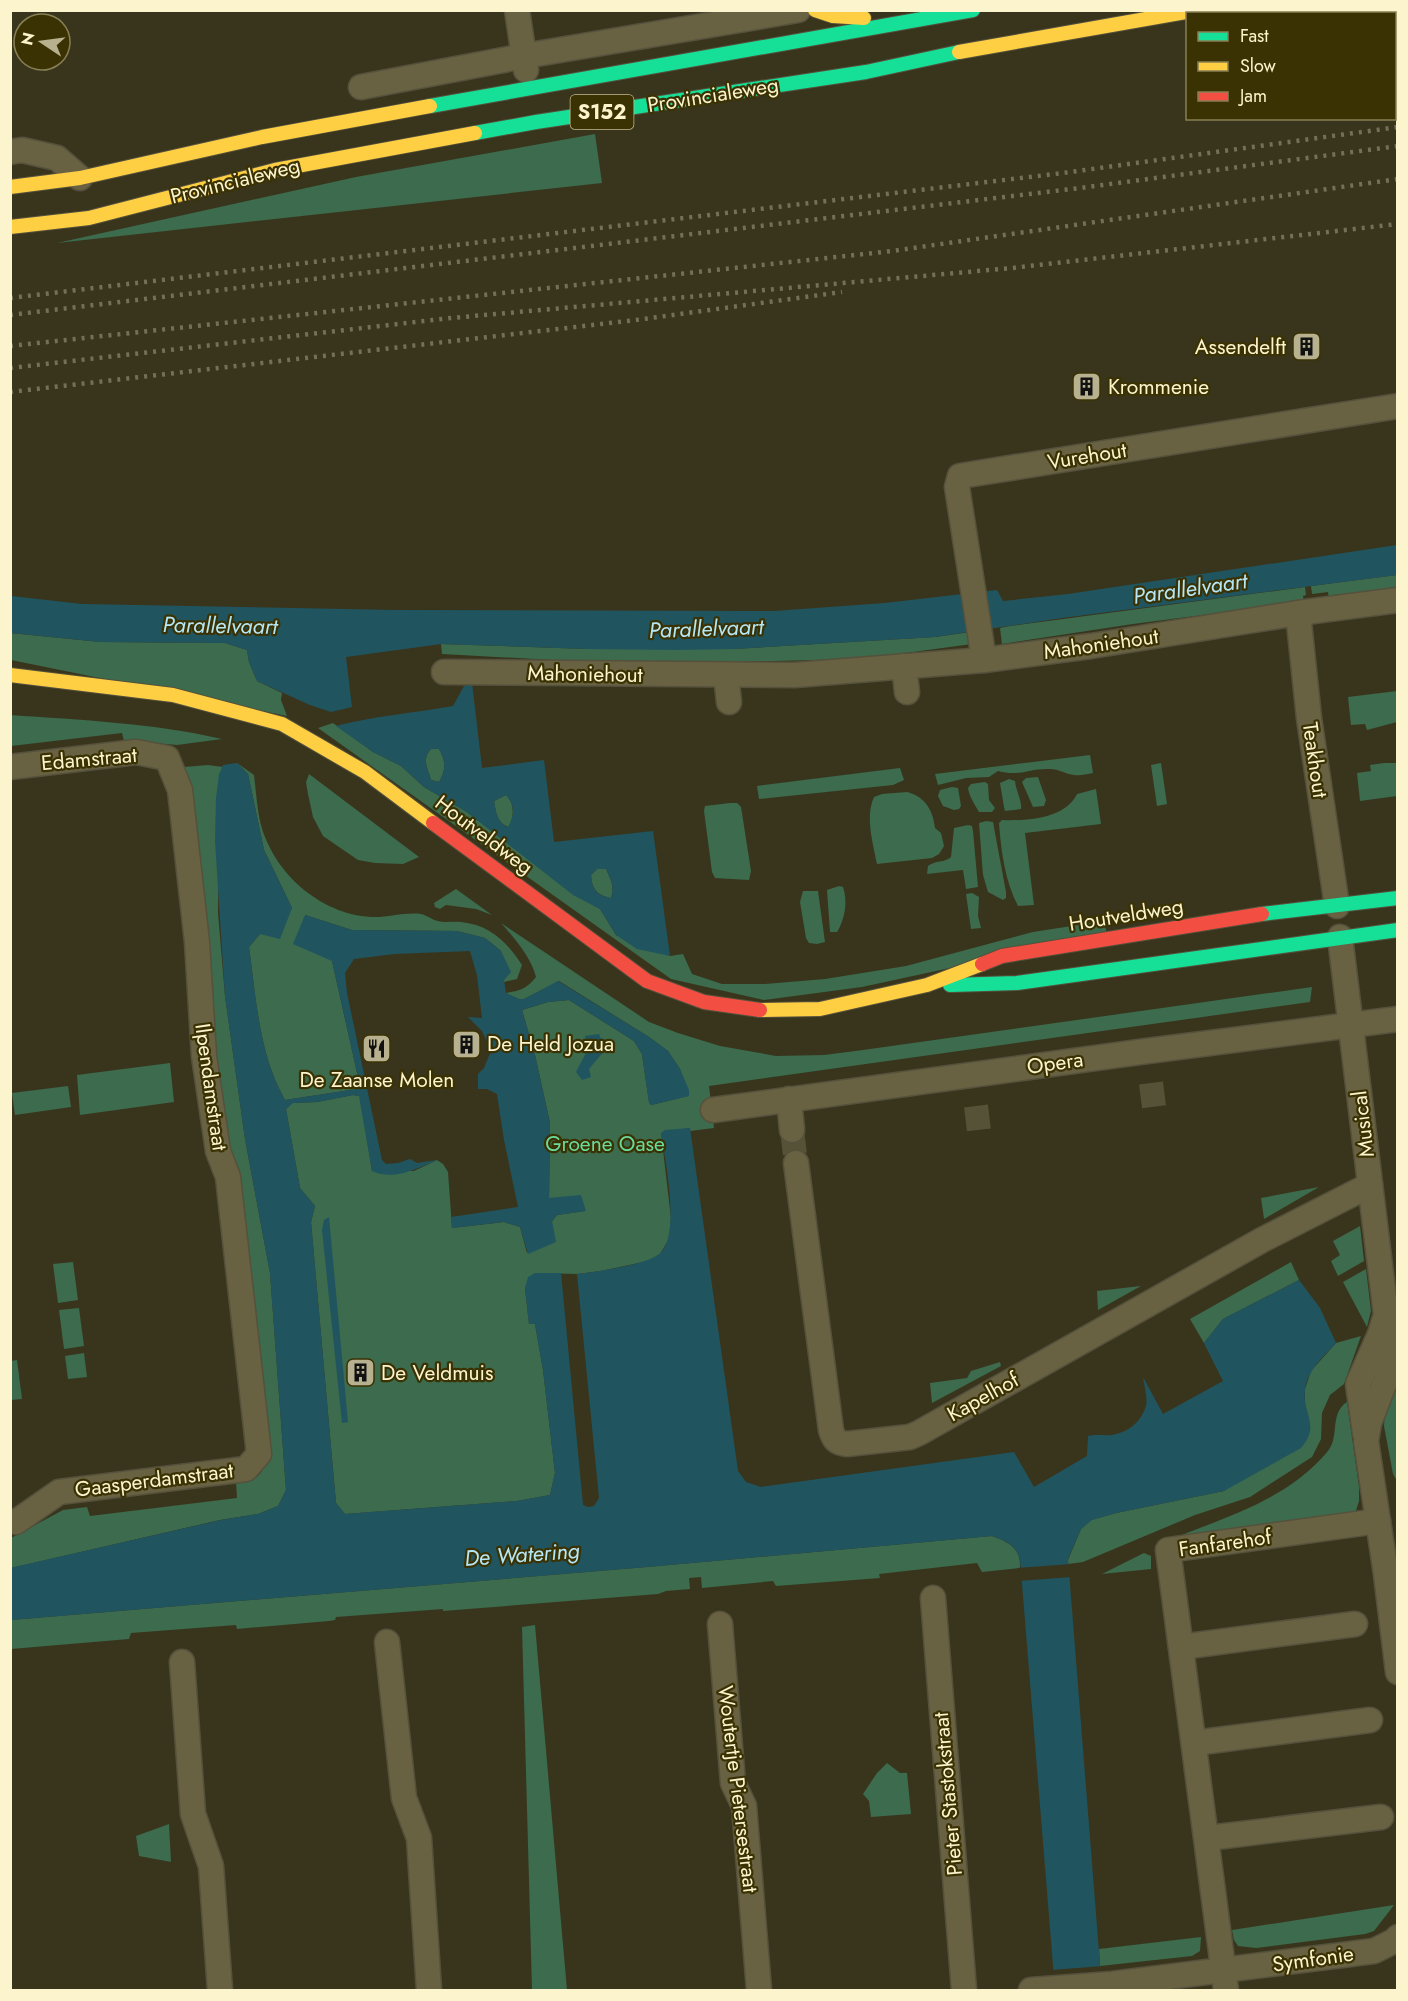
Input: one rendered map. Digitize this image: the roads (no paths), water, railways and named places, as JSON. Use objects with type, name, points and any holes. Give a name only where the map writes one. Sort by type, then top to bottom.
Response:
[{"type":"main road","points":[[816,10],[834,17],[867,18],[886,24]]},
{"type":"main road","name":"Provincialeweg","points":[[10,227],[88,213],[275,170],[533,105],[886,24],[973,10]]},
{"type":"main road","name":"Provincialeweg","points":[[10,187],[81,183],[262,137],[865,67],[1197,10]]},
{"type":"main road","points":[[868,44],[872,35],[886,24]]},
{"type":"main road","name":"Houtveldweg","points":[[10,675],[173,695],[282,724],[365,772],[647,981],[704,1002],[770,1011],[820,1009],[927,985],[1002,956],[1254,916],[1339,922],[1398,930]]},
{"type":"main road","name":"Houtveldweg","points":[[927,985],[1017,983],[1339,922],[1398,898]]},
{"type":"street","points":[[517,10],[533,105]]},
{"type":"street","points":[[361,87],[524,56],[798,10]]},
{"type":"street","points":[[10,152],[22,150],[57,158],[81,183]]},
{"type":"street","name":"Vurehout","points":[[982,649],[957,488],[960,476],[1398,406]]},
{"type":"street","name":"Mahoniehout","points":[[444,672],[795,675],[904,666],[982,649],[1091,646],[1298,613],[1398,600]]},
{"type":"street","name":"Teakhout","points":[[1298,613],[1309,718],[1339,922]]},
{"type":"street","points":[[904,666],[907,692]]},
{"type":"street","points":[[726,675],[729,702]]},
{"type":"street","name":"Edamstraat","points":[[10,767],[136,752],[167,758]]},
{"type":"street","name":"Ilpendamstraat","points":[[167,758],[180,790],[187,840],[198,942],[204,1056],[218,1151],[228,1177],[259,1454]]},
{"type":"street","name":"Musical","points":[[1339,922],[1392,1364],[1369,1423],[1366,1441],[1378,1521],[1392,1573],[1398,1672]]},
{"type":"street","name":"Opera","points":[[713,1110],[1398,1019]]},
{"type":"street","points":[[789,1099],[792,1130]]},
{"type":"street","name":"Kapelhof","points":[[796,1163],[831,1430],[834,1438],[840,1443],[847,1444],[910,1437],[920,1433],[1262,1240],[1370,1185]]},
{"type":"street","name":"Gaasperdamstraat","points":[[16,1522],[59,1492],[246,1468],[259,1454]]},
{"type":"street","name":"Fanfarehof","points":[[1225,1980],[1168,1551],[1378,1521]]},
{"type":"street","name":"Pieter Stastokstraat","points":[[933,1598],[964,1990]]},
{"type":"street","name":"Woutertje Pietersestraat","points":[[720,1624],[733,1783],[744,1806],[759,1990]]},
{"type":"street","points":[[1181,1647],[1355,1624]]},
{"type":"street","points":[[387,1642],[404,1797],[419,1838],[429,1990]]},
{"type":"street","points":[[182,1662],[193,1814],[212,1866],[220,1990]]},
{"type":"street","points":[[1194,1743],[1370,1720]]},
{"type":"street","points":[[1208,1839],[1381,1817]]},
{"type":"street","name":"Symfonie","points":[[1038,1990],[1112,1984],[1225,1980],[1374,1951],[1398,1937]]},
{"type":"water","name":"Parallelvaart","points":[[1397,545],[1397,575],[1062,618],[935,637],[734,649],[676,650],[441,644],[346,657],[352,707],[331,712],[257,681],[247,650],[225,643],[101,642],[11,633],[11,596],[82,604],[395,610],[774,611],[885,603],[997,590],[1003,601],[1068,594]]},
{"type":"water","points":[[472,683],[482,768],[544,760],[554,842],[653,831],[670,956],[637,949],[616,935],[600,909],[573,895],[467,812],[424,787],[401,766],[373,752],[336,726],[453,706],[464,686]],"holes":[[[431,749],[439,749],[444,762],[439,782],[431,780],[426,764],[426,757]],[[506,795],[511,802],[513,814],[508,827],[499,820],[494,801]],[[597,869],[606,869],[611,880],[611,898],[596,891],[592,885],[591,875]]]},
{"type":"water","name":"De Watering","points":[[237,763],[248,774],[264,850],[292,908],[280,939],[260,934],[249,947],[264,1045],[276,1083],[285,1100],[357,1089],[360,1086],[332,961],[293,944],[305,915],[352,930],[457,931],[485,938],[501,951],[511,972],[504,980],[506,993],[524,999],[558,981],[668,1051],[680,1069],[689,1090],[689,1096],[651,1105],[642,1054],[634,1041],[569,1000],[548,1002],[522,1010],[550,1123],[549,1198],[581,1195],[586,1211],[557,1215],[552,1221],[556,1242],[528,1254],[520,1227],[504,1222],[452,1228],[451,1217],[518,1207],[497,1094],[487,1089],[478,1089],[478,1074],[484,1068],[491,1051],[482,1031],[468,1017],[482,1018],[477,975],[470,951],[394,954],[354,959],[345,973],[347,993],[382,1160],[386,1164],[410,1159],[417,1163],[437,1160],[397,1174],[388,1175],[372,1171],[359,1096],[293,1103],[286,1109],[300,1188],[315,1206],[311,1222],[336,1503],[345,1514],[517,1501],[550,1495],[555,1473],[543,1370],[535,1324],[529,1324],[525,1288],[528,1277],[535,1273],[561,1273],[583,1505],[594,1506],[599,1498],[577,1274],[642,1262],[658,1255],[665,1246],[671,1216],[661,1133],[665,1130],[690,1128],[738,1471],[746,1482],[761,1487],[1014,1452],[1034,1487],[1087,1456],[1088,1436],[1118,1434],[1129,1429],[1138,1421],[1146,1406],[1143,1377],[1163,1414],[1223,1381],[1204,1343],[1223,1319],[1299,1280],[1320,1308],[1336,1343],[1316,1365],[1306,1383],[1305,1398],[1310,1433],[1301,1448],[1224,1491],[1092,1520],[1081,1529],[1068,1559],[1102,1990],[1055,1990],[1020,1559],[1009,1544],[992,1536],[11,1620],[10,1568],[221,1520],[258,1514],[278,1506],[286,1490],[270,1273],[245,1139],[225,996],[215,841],[216,798],[219,775],[223,765]]},
{"type":"water","points":[[599,1034],[605,1050],[589,1069],[591,1077],[582,1080],[576,1072],[588,1049],[585,1036]]},
{"type":"water","points":[[329,1217],[348,1422],[342,1423],[322,1230],[324,1220]]},
{"type":"tunnel","points":[[1151,1083],[1155,1115]]},
{"type":"tunnel","points":[[976,1106],[980,1139]]},
{"type":"tunnel","points":[[792,1130],[796,1163]]},
{"type":"railway","points":[[10,298],[1063,173],[1398,127]]},
{"type":"railway","points":[[10,315],[1080,188],[1398,146]]},
{"type":"railway","points":[[10,346],[892,251],[1398,179]]},
{"type":"railway","points":[[10,368],[451,318],[1012,268],[1398,224]]},
{"type":"railway","points":[[10,392],[636,320],[842,292]]},
{"type":"place","name":"Assendelft","points":[[1307,347]]},
{"type":"place","name":"Krommenie","points":[[1087,387]]},
{"type":"place","name":"De Held Jozua","points":[[466,1044]]},
{"type":"place","name":"De Zaanse Molen","points":[[377,1049]]},
{"type":"place","name":"De Veldmuis","points":[[360,1373]]},
{"type":"park label","name":"Groene Oase","points":[[605,1144]]}]
